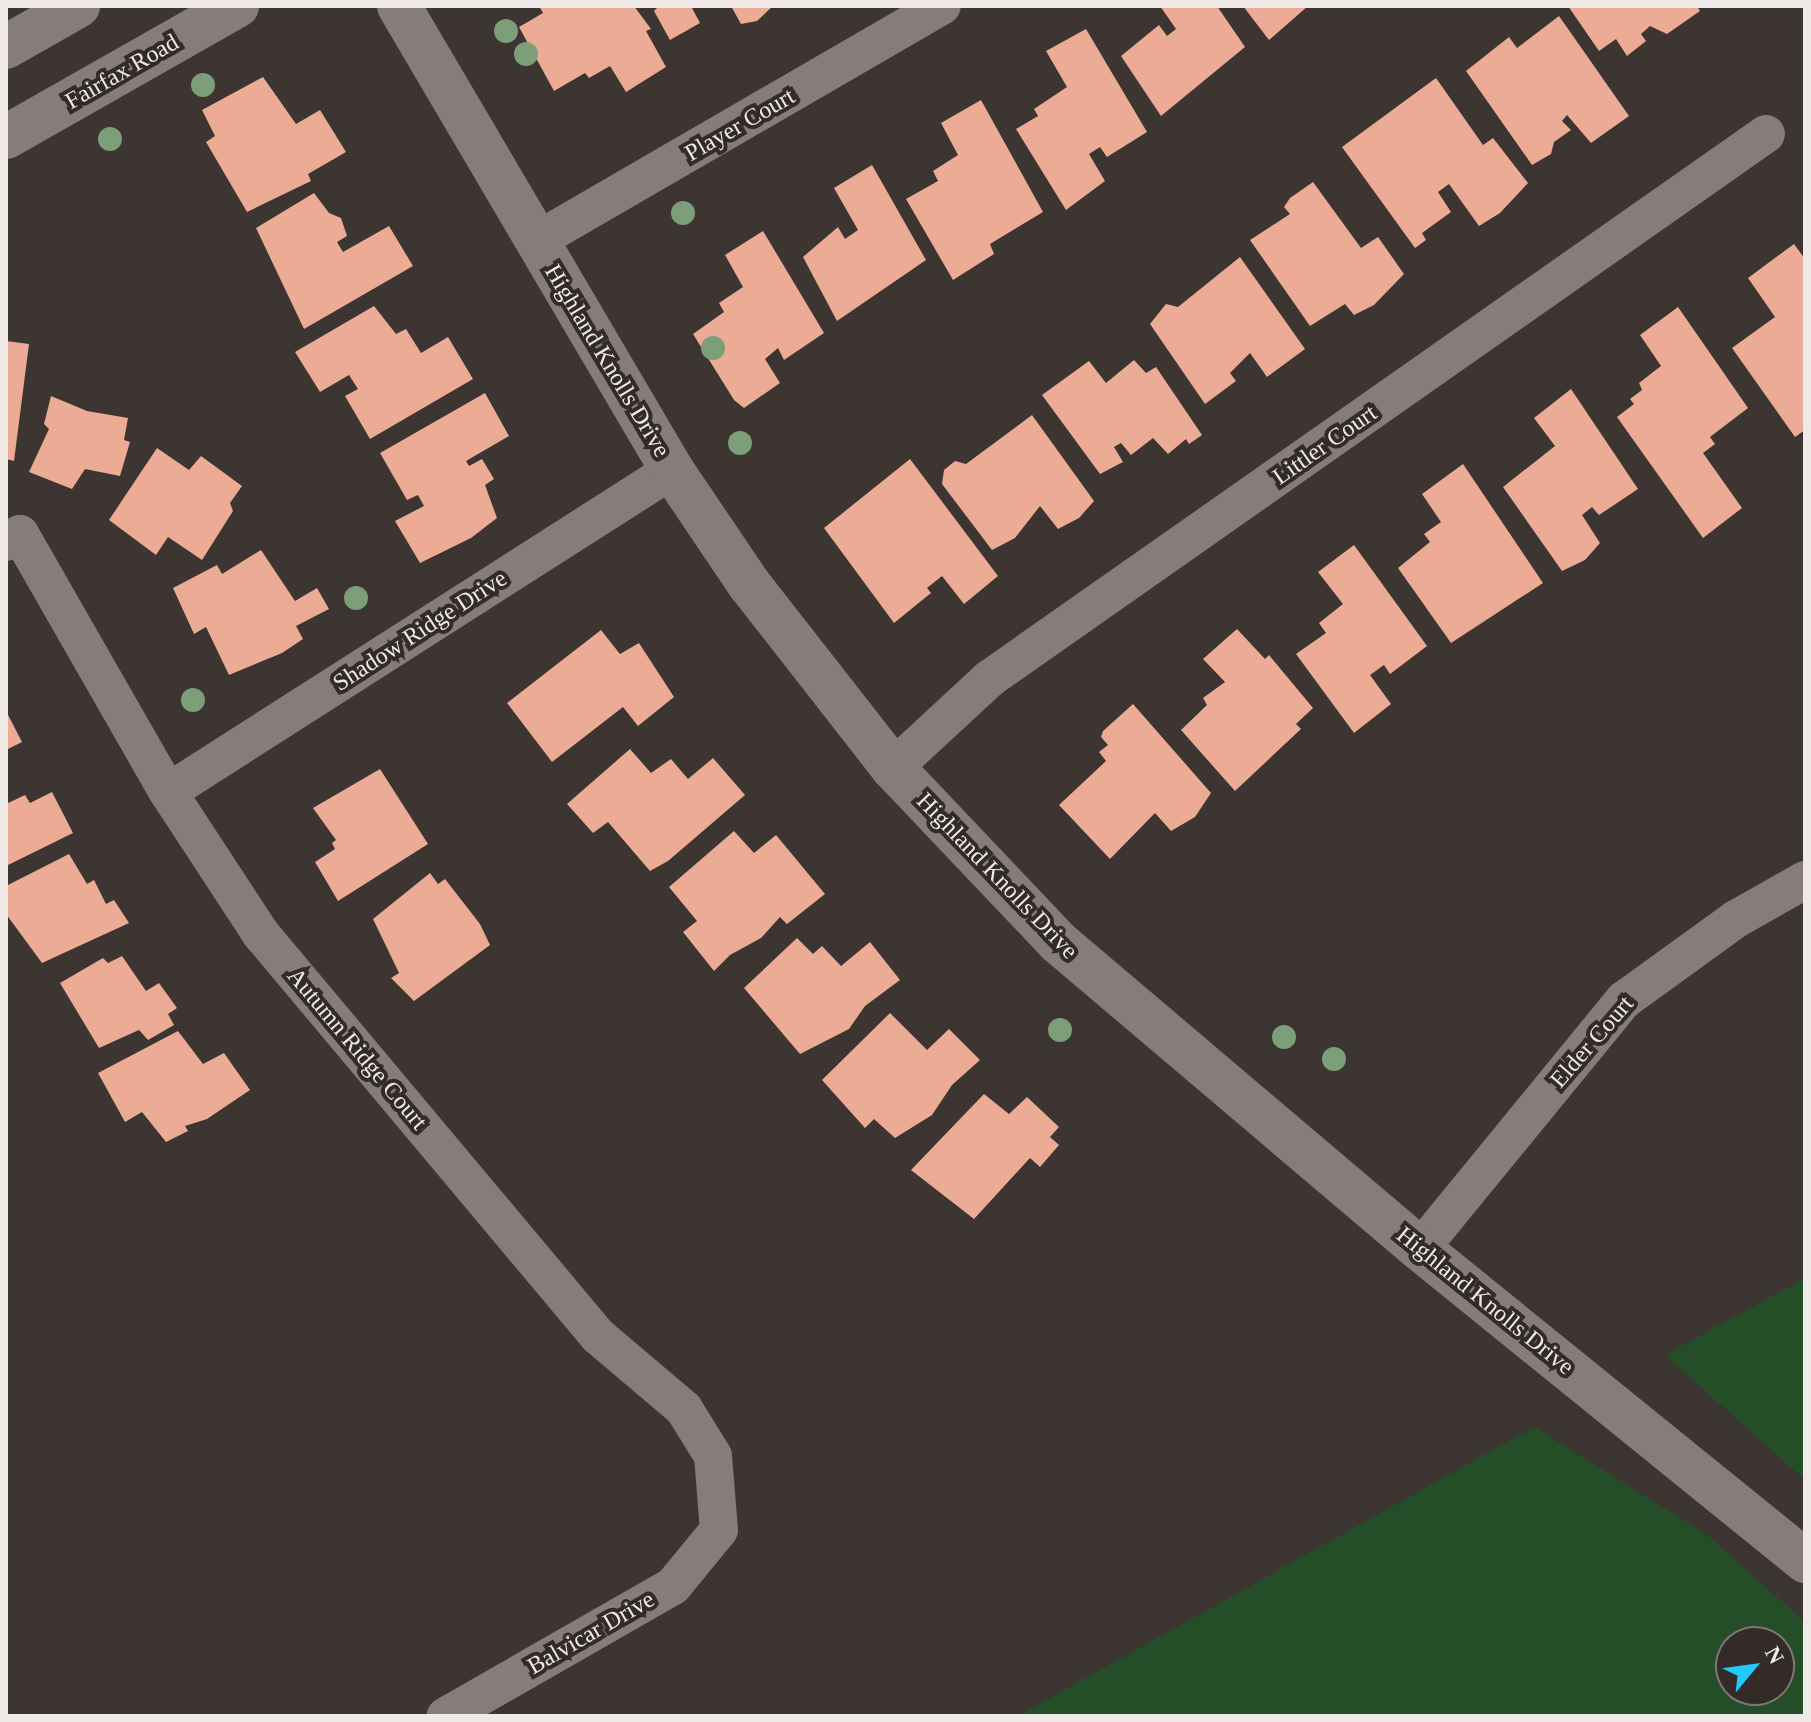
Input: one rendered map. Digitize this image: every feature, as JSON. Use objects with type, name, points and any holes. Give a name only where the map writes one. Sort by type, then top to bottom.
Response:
[{"type":"street","points":[[6,47],[78,6]]},
{"type":"street","name":"Fairfax Road","points":[[6,137],[237,6]]},
{"type":"street","name":"Highland Knolls Drive","points":[[399,6],[672,470],[749,584],[893,768],[1058,942],[1420,1249],[1805,1561]]},
{"type":"street","name":"Player Court","points":[[536,241],[942,6]]},
{"type":"street","name":"Littler Court","points":[[893,768],[989,679],[1766,134]]},
{"type":"street","name":"Shadow Ridge Drive","points":[[168,792],[672,470]]},
{"type":"street","name":"Autumn Ridge Court","points":[[13,538],[168,792],[261,934],[598,1336],[684,1409],[713,1456],[719,1530]]},
{"type":"street","name":"Elder Court","points":[[1420,1249],[1624,1000],[1736,919],[1805,880]]},
{"type":"street","name":"Balvicar Drive","points":[[446,1716],[673,1586],[719,1530]]},
{"type":"green space","points":[[1805,1278],[1805,1480],[1665,1355]]},
{"type":"green space","points":[[1534,1427],[1706,1534],[1805,1622],[1805,1716],[1018,1716]]},
{"type":"building","points":[[539,6],[634,6],[651,29],[646,31],[666,67],[626,92],[610,66],[589,78],[585,73],[554,91],[519,27],[543,13]]},
{"type":"building","points":[[659,6],[691,6],[700,23],[670,40],[654,11]]},
{"type":"building","points":[[731,6],[773,6],[757,21],[741,24]]},
{"type":"building","points":[[1160,6],[1217,6],[1245,47],[1161,116],[1121,56],[1159,25],[1167,36],[1176,29]]},
{"type":"building","points":[[1243,6],[1308,6],[1269,40]]},
{"type":"building","points":[[1568,6],[1697,6],[1700,11],[1667,34],[1650,26],[1641,34],[1646,41],[1627,56],[1616,39],[1599,51]]},
{"type":"building","points":[[1559,16],[1629,116],[1591,143],[1567,115],[1562,121],[1571,130],[1554,142],[1551,154],[1532,165],[1466,71],[1509,37],[1517,48]]},
{"type":"building","points":[[1086,29],[1147,132],[1107,157],[1100,147],[1089,154],[1105,181],[1066,210],[1016,129],[1038,116],[1034,109],[1067,87],[1046,51]]},
{"type":"building","points":[[263,77],[296,124],[320,110],[346,152],[308,174],[311,181],[247,212],[206,142],[215,136],[202,110]]},
{"type":"building","points":[[1436,78],[1483,145],[1493,138],[1528,183],[1500,213],[1479,226],[1449,184],[1438,192],[1451,212],[1422,233],[1426,240],[1415,248],[1342,147]]},
{"type":"building","points":[[981,100],[1043,212],[990,244],[994,254],[953,280],[906,199],[938,181],[933,171],[958,155],[941,123]]},
{"type":"building","points":[[872,165],[926,260],[837,321],[803,257],[838,227],[845,239],[858,230],[834,188]]},
{"type":"building","points":[[1313,182],[1361,248],[1378,237],[1404,274],[1374,305],[1354,315],[1345,304],[1310,326],[1250,240],[1290,214],[1284,207],[1290,198]]},
{"type":"building","points":[[314,193],[329,213],[341,218],[347,236],[337,242],[343,252],[389,226],[413,266],[304,329],[256,228]]},
{"type":"building","points":[[763,231],[824,333],[784,360],[778,348],[765,359],[780,383],[744,408],[734,400],[693,334],[724,312],[719,303],[743,287],[725,255]]},
{"type":"building","points":[[1794,244],[1805,259],[1805,430],[1795,437],[1732,348],[1775,317],[1748,278]]},
{"type":"building","points":[[1240,257],[1305,349],[1267,377],[1250,353],[1230,373],[1236,381],[1205,404],[1150,324],[1166,304],[1178,307]]},
{"type":"building","points":[[374,306],[396,334],[406,329],[421,353],[448,337],[473,379],[370,439],[345,396],[358,389],[349,375],[320,392],[295,352]]},
{"type":"building","points":[[1678,307],[1748,408],[1710,437],[1715,444],[1703,453],[1742,508],[1703,538],[1617,417],[1634,404],[1630,399],[1642,390],[1639,383],[1661,366],[1640,335]]},
{"type":"building","points":[[6,341],[29,344],[14,461],[6,459]]},
{"type":"building","points":[[1134,360],[1146,373],[1156,367],[1202,435],[1189,444],[1186,439],[1168,454],[1153,438],[1131,455],[1121,443],[1114,447],[1123,462],[1100,474],[1042,395],[1089,361],[1106,383]]},
{"type":"building","points":[[1571,389],[1638,489],[1599,515],[1592,507],[1582,515],[1600,543],[1585,560],[1562,571],[1503,487],[1555,446],[1534,418]]},
{"type":"building","points":[[485,393],[509,436],[466,461],[469,466],[482,459],[494,479],[485,485],[497,518],[471,538],[420,563],[395,521],[424,506],[418,495],[407,500],[380,453]]},
{"type":"building","points":[[51,396],[87,411],[128,418],[124,440],[130,442],[120,476],[85,469],[72,489],[29,472],[49,429],[44,424]]},
{"type":"building","points":[[1032,415],[1094,501],[1079,518],[1058,529],[1040,506],[1015,538],[992,550],[942,484],[944,470],[955,461],[966,464]]},
{"type":"building","points":[[157,448],[189,470],[201,456],[242,486],[230,503],[233,511],[202,560],[168,537],[156,555],[109,520]]},
{"type":"building","points":[[910,459],[998,576],[964,604],[942,576],[927,588],[931,593],[894,623],[824,528]]},
{"type":"building","points":[[1463,464],[1543,583],[1451,643],[1398,568],[1430,542],[1424,534],[1441,522],[1422,494]]},
{"type":"building","points":[[1354,545],[1427,646],[1390,674],[1384,665],[1370,675],[1391,704],[1354,733],[1296,654],[1326,633],[1319,623],[1343,604],[1318,572]]},
{"type":"building","points":[[261,550],[295,601],[317,588],[329,609],[296,626],[303,639],[282,653],[229,675],[206,627],[194,634],[173,588],[217,565],[222,574]]},
{"type":"building","points":[[1237,629],[1265,659],[1269,655],[1313,708],[1296,724],[1301,729],[1235,791],[1181,730],[1207,705],[1203,698],[1225,682],[1203,659]]},
{"type":"building","points":[[601,630],[620,654],[639,643],[674,697],[638,726],[623,707],[552,762],[507,703]]},
{"type":"building","points":[[1133,704],[1211,793],[1195,817],[1171,831],[1155,813],[1110,859],[1059,805],[1106,761],[1099,752],[1108,745],[1101,737],[1103,731]]},
{"type":"building","points":[[6,711],[22,742],[6,750]]},
{"type":"building","points":[[630,749],[651,773],[671,759],[688,779],[713,758],[745,795],[668,861],[650,871],[608,822],[593,833],[567,804]]},
{"type":"building","points":[[380,769],[428,844],[338,901],[315,862],[335,849],[332,843],[336,840],[313,808]]},
{"type":"building","points":[[52,792],[73,833],[6,866],[6,804],[25,795],[30,803]]},
{"type":"building","points":[[734,831],[754,853],[776,835],[825,894],[787,924],[780,917],[761,938],[730,955],[714,971],[683,932],[697,921],[669,887]]},
{"type":"building","points":[[69,854],[87,884],[94,880],[106,904],[114,900],[129,923],[42,963],[6,914],[6,886]]},
{"type":"building","points":[[430,873],[438,884],[445,879],[480,924],[490,945],[414,1001],[391,978],[399,973],[373,919]]},
{"type":"building","points":[[797,938],[813,954],[822,946],[841,966],[870,942],[900,980],[865,1006],[849,1029],[800,1054],[744,988]]},
{"type":"building","points":[[122,956],[146,991],[159,983],[177,1008],[168,1014],[174,1025],[148,1040],[139,1030],[99,1048],[60,983],[103,958],[108,963]]},
{"type":"building","points":[[890,1013],[927,1050],[949,1029],[980,1060],[952,1085],[932,1115],[895,1138],[874,1119],[865,1128],[822,1080]]},
{"type":"building","points":[[178,1031],[203,1064],[224,1053],[250,1090],[207,1119],[185,1126],[188,1131],[166,1142],[142,1112],[125,1122],[98,1073]]},
{"type":"building","points":[[984,1094],[1009,1114],[1027,1097],[1059,1127],[1050,1137],[1059,1145],[1040,1167],[1030,1158],[974,1219],[911,1170]]}]
